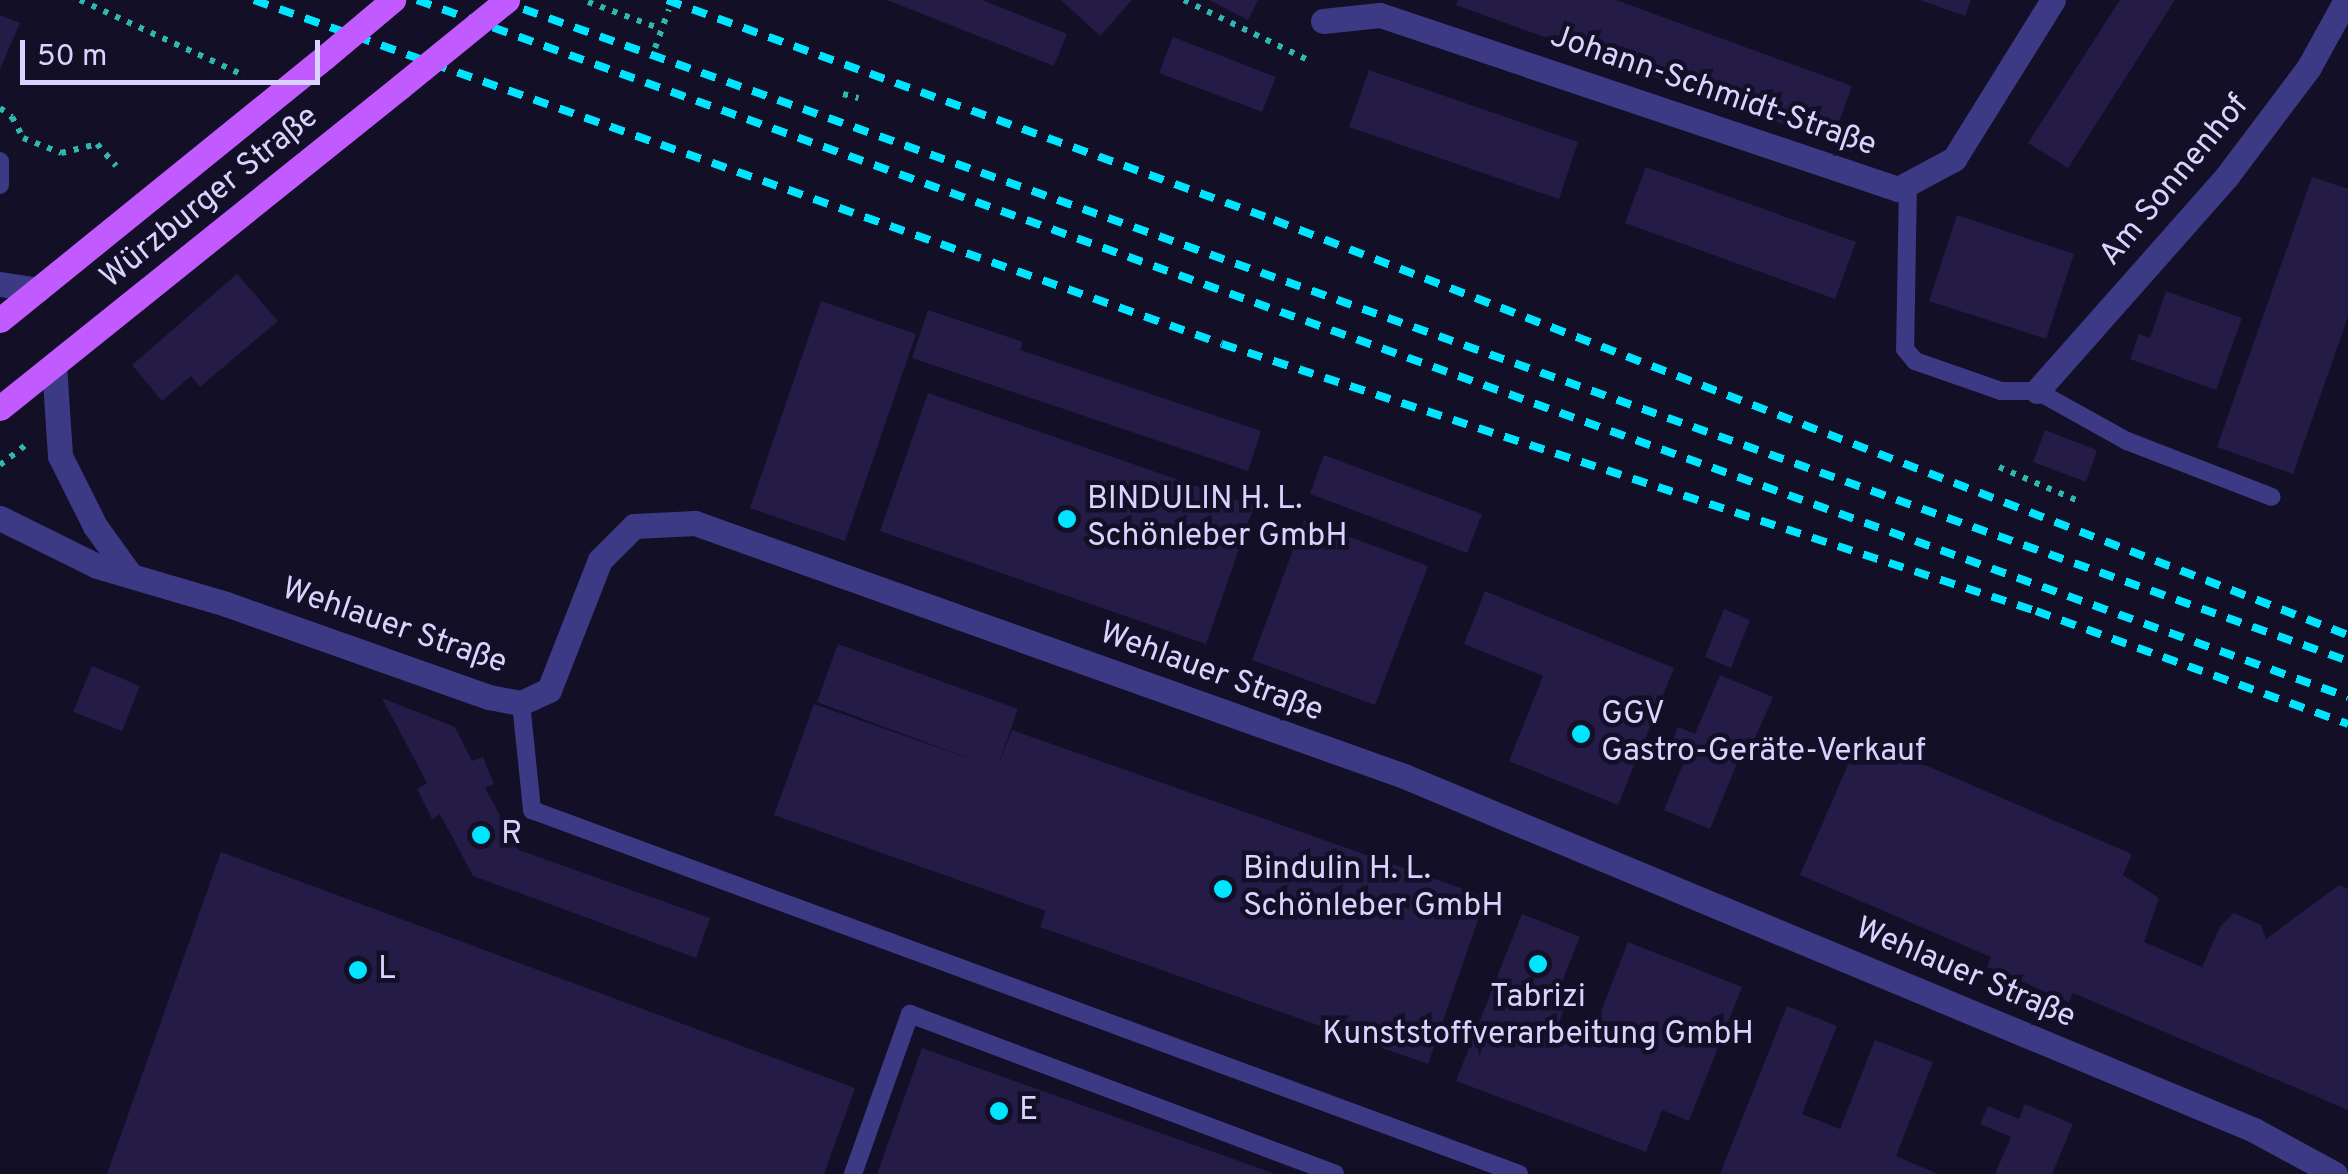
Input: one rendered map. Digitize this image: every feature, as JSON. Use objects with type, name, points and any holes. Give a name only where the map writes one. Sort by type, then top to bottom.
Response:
[{"type":"main road","name":"Würzburger Straße","points":[[0,320],[393,0]]},
{"type":"main road","name":"Würzburger Straße","points":[[0,408],[508,0]]},
{"type":"street","name":"Johann-Schmidt-Straße","points":[[1323,21],[1380,15],[1898,189],[1954,159],[2054,0]]},
{"type":"street","name":"Am Sonnenhof","points":[[2036,390],[2227,176],[2309,67],[2346,0]]},
{"type":"street","points":[[0,284],[38,290]]},
{"type":"street","points":[[54,365],[60,456],[96,526],[128,572]]},
{"type":"street","name":"Wehlauer Straße","points":[[0,518],[97,566],[128,572],[489,696],[522,703],[549,690],[600,560],[634,526],[695,524],[1404,776],[2254,1130],[2335,1174]]},
{"type":"lane","points":[[0,161],[0,185]]},
{"type":"lane","points":[[1908,183],[1905,350],[1915,362],[2001,391],[2036,390],[2127,441],[2272,497]]},
{"type":"lane","points":[[522,703],[532,810],[1519,1174]]},
{"type":"lane","points":[[853,1174],[910,1014],[1336,1174]]},
{"type":"path","points":[[80,0],[244,76]]},
{"type":"path","points":[[1184,0],[1306,59]]},
{"type":"path","points":[[586,1],[662,28]]},
{"type":"path","points":[[655,48],[669,9]]},
{"type":"path","points":[[843,94],[858,98]]},
{"type":"path","points":[[0,108],[12,117],[23,138],[61,153],[97,144],[116,166]]},
{"type":"path","points":[[0,465],[37,436]]},
{"type":"path","points":[[1999,467],[2076,500]]},
{"type":"building","points":[[887,0],[982,0],[1067,34],[1054,66]]},
{"type":"building","points":[[1061,0],[1132,0],[1100,36]]},
{"type":"building","points":[[1209,0],[1258,0],[1248,20]]},
{"type":"building","points":[[1458,0],[1616,0],[1852,86],[1832,142],[1456,5]]},
{"type":"building","points":[[1920,0],[1971,0],[1965,16]]},
{"type":"building","points":[[2120,0],[2175,0],[2068,168],[2028,143]]},
{"type":"building","points":[[0,15],[20,23],[0,69]]},
{"type":"building","points":[[1173,37],[1276,77],[1262,112],[1159,73]]},
{"type":"building","points":[[1369,70],[1578,142],[1559,199],[1349,127]]},
{"type":"building","points":[[1646,167],[1856,242],[1835,299],[1625,223]]},
{"type":"building","points":[[2312,177],[2348,189],[2348,317],[2293,474],[2217,447]]},
{"type":"building","points":[[1957,215],[2074,254],[2046,339],[1929,301]]},
{"type":"building","points":[[237,274],[278,321],[200,387],[191,376],[162,401],[132,365]]},
{"type":"building","points":[[2166,291],[2242,318],[2216,390],[2130,359],[2139,334],[2150,338]]},
{"type":"building","points":[[821,301],[916,334],[845,541],[750,508]]},
{"type":"building","points":[[928,310],[1023,342],[1020,350],[1261,431],[1248,471],[912,358]]},
{"type":"building","name":"BINDULIN H. L. Schönleber GmbH","points":[[928,393],[1254,506],[1206,644],[880,531]]},
{"type":"building","points":[[2045,430],[2097,450],[2086,482],[2033,462]]},
{"type":"building","points":[[1324,455],[1482,514],[1467,553],[1310,494]]},
{"type":"building","points":[[1304,520],[1428,566],[1375,705],[1252,660]]},
{"type":"building","points":[[1485,591],[1674,668],[1618,805],[1509,761],[1543,676],[1464,644]]},
{"type":"building","points":[[1724,609],[1750,620],[1731,668],[1705,657]]},
{"type":"building","name":"Bindulin H. L. Schönleber GmbH","points":[[838,644],[1018,709],[997,768],[1012,730],[1486,897],[1428,1064],[1040,927],[1046,911],[774,815],[814,704],[979,762],[817,702]]},
{"type":"building","points":[[92,666],[140,686],[122,731],[73,712]]},
{"type":"building","points":[[1720,675],[1773,697],[1751,747],[1745,744],[1710,829],[1664,810],[1688,752],[1671,745],[1678,727],[1695,734]]},
{"type":"building","name":"R","points":[[382,698],[455,727],[472,761],[483,757],[494,784],[485,788],[519,850],[710,918],[696,958],[473,876],[440,814],[432,819],[417,789],[427,783]]},
{"type":"building","points":[[1860,737],[2132,854],[2123,875],[2159,898],[2144,942],[2202,967],[2220,927],[2234,913],[2261,925],[2266,939],[2339,885],[2348,889],[2348,1110],[2073,993],[2069,1002],[1987,967],[1991,957],[1800,875]]},
{"type":"building","name":"L","points":[[221,852],[855,1088],[824,1174],[107,1174]]},
{"type":"building","points":[[1522,914],[1580,937],[1555,999],[1566,1004],[1558,1025],[1591,1037],[1628,942],[1742,987],[1689,1121],[1662,1110],[1646,1152],[1456,1081]]},
{"type":"building","points":[[1787,1006],[1837,1026],[1802,1114],[1840,1129],[1875,1040],[1933,1062],[1896,1156],[1938,1174],[1720,1174]]},
{"type":"building","name":"E","points":[[922,1048],[1273,1173],[1273,1174],[877,1174]]},
{"type":"building","points":[[2025,1104],[2073,1124],[2052,1174],[1995,1174],[2011,1137],[1980,1124],[1988,1106],[2019,1119]]},
{"type":"railway","points":[[254,0],[1222,344],[2036,611],[2348,724]]},
{"type":"railway","points":[[417,0],[2348,697]]},
{"type":"railway","points":[[498,0],[2348,661]]},
{"type":"railway","points":[[667,0],[1274,220],[2348,635]]},
{"type":"place","name":"BINDULIN H. L. Schönleber GmbH","points":[[1067,519]]},
{"type":"place","name":"GGV Gastro-Geräte-Verkauf","points":[[1581,734]]},
{"type":"place","name":"R","points":[[481,835]]},
{"type":"place","name":"Bindulin H. L. Schönleber GmbH","points":[[1223,889]]},
{"type":"place","name":"Tabrizi Kunststoffverarbeitung GmbH","points":[[1538,964]]},
{"type":"place","name":"L","points":[[358,970]]},
{"type":"place","name":"E","points":[[999,1111]]}]
